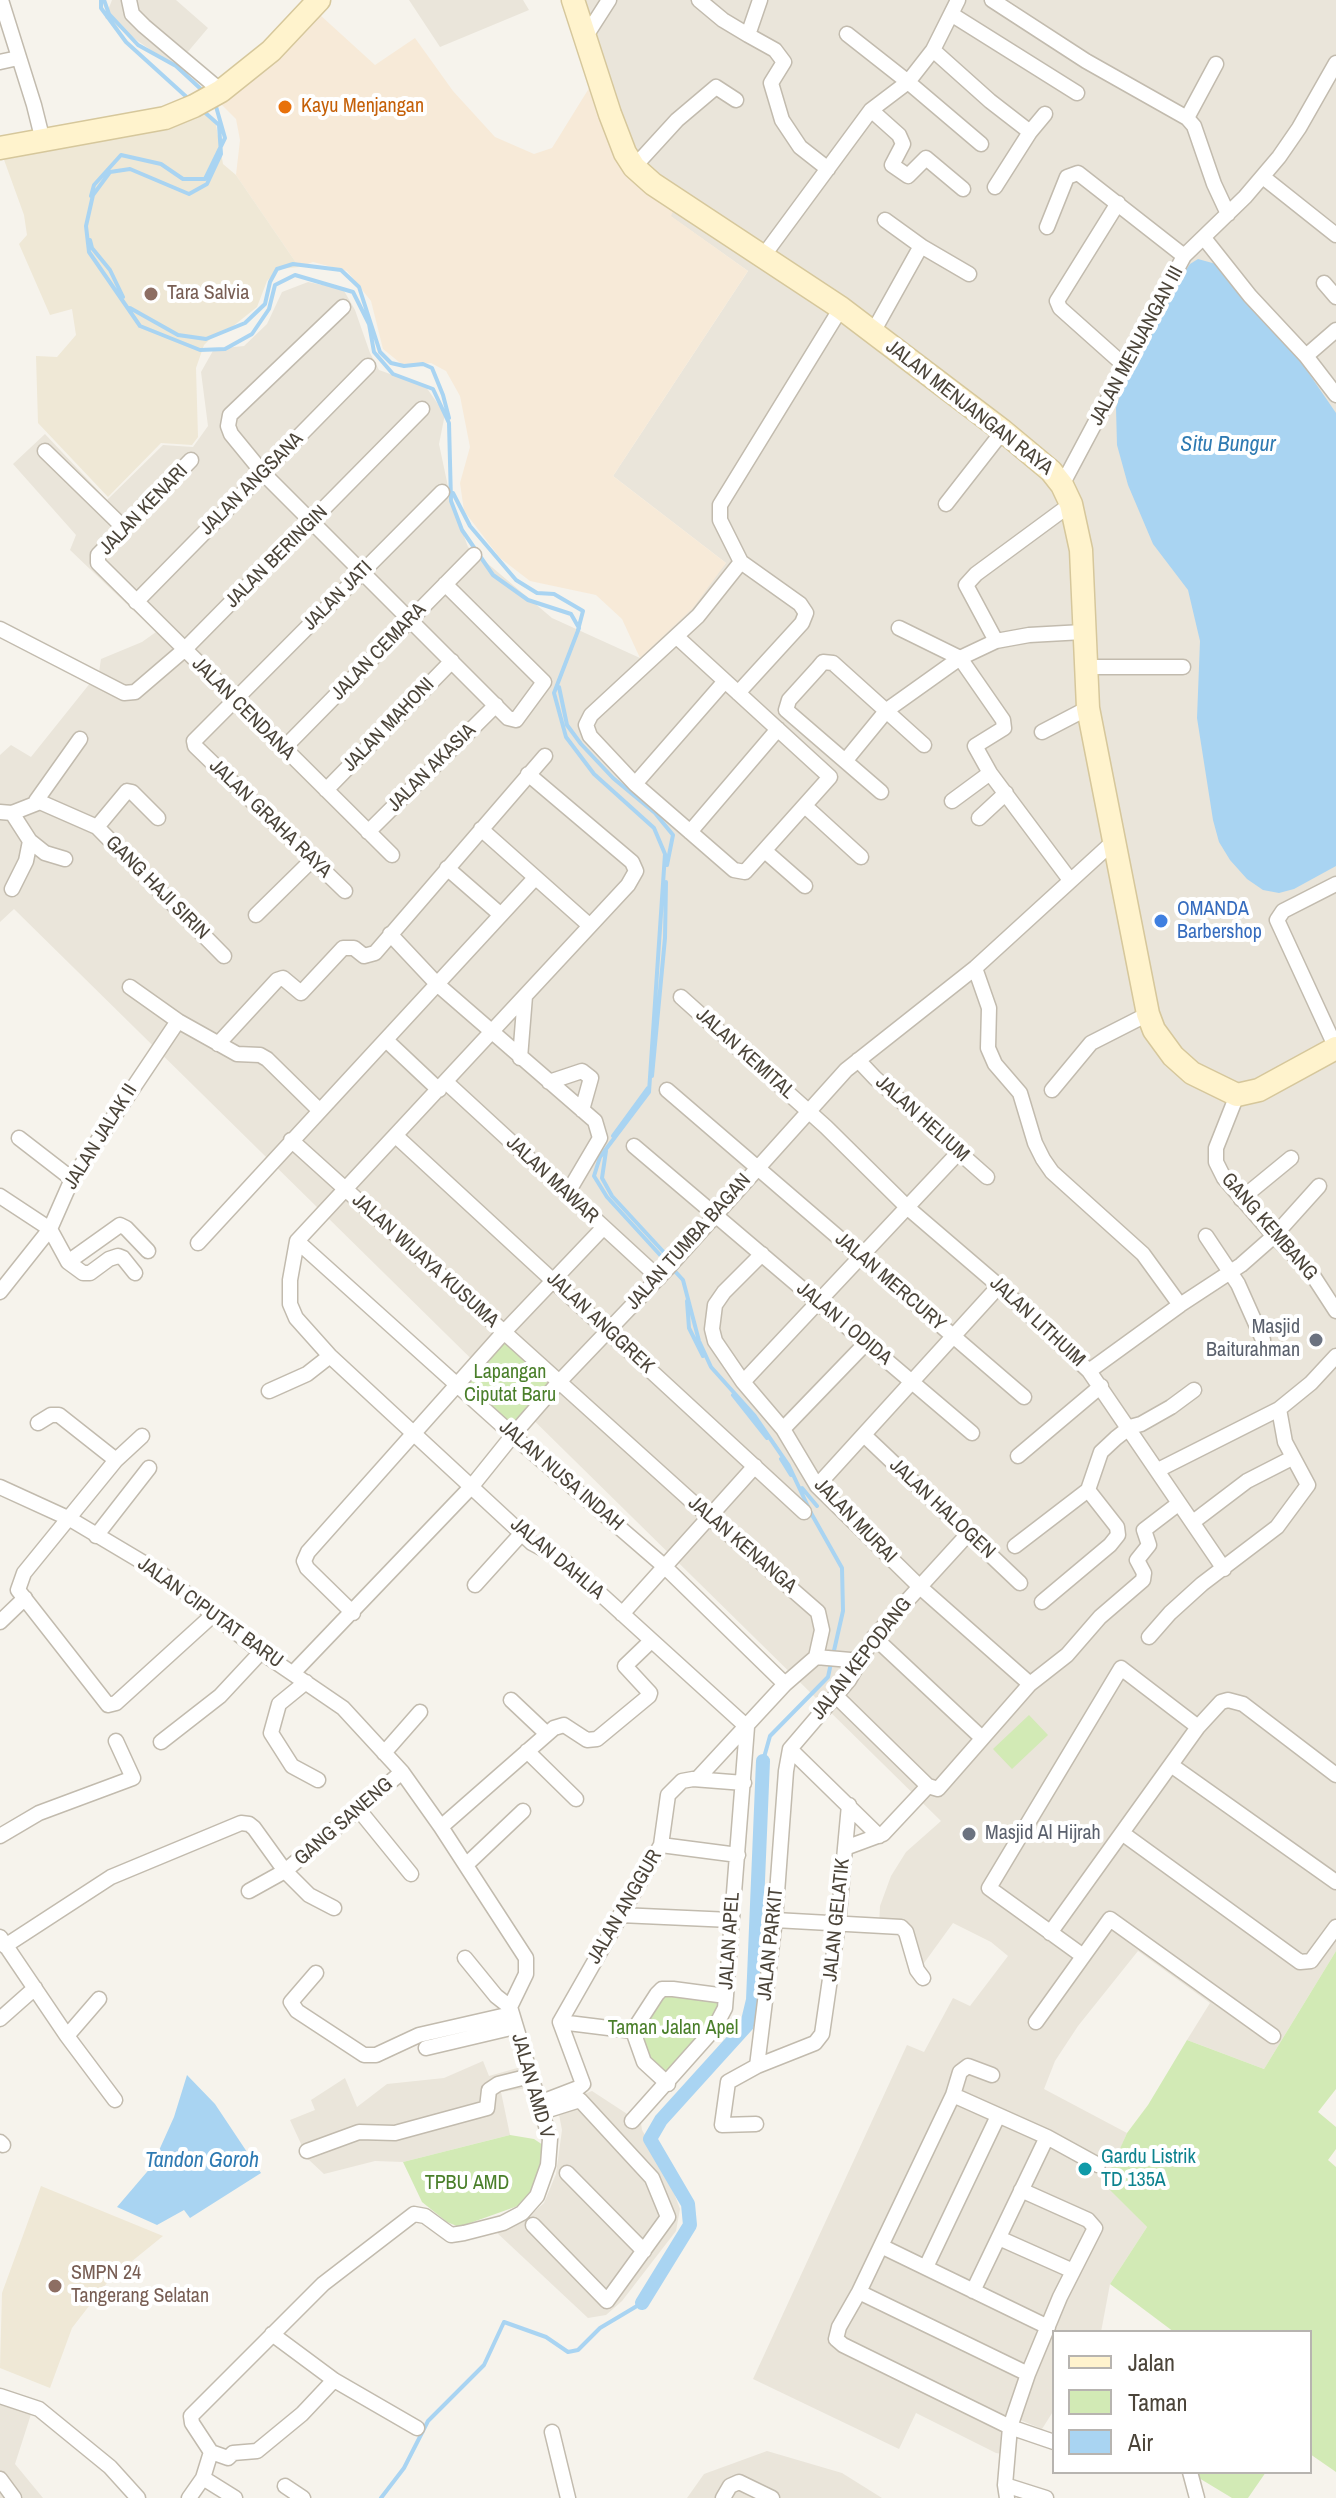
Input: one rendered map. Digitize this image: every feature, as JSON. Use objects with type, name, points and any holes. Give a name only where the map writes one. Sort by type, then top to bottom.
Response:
[{"type":"main road","points":[[0,148],[165,118],[209,97],[271,51],[319,0]]},
{"type":"main road","name":"JALAN MENJANGAN RAYA","points":[[573,0],[610,114],[625,153],[634,167],[653,184],[764,255],[873,332],[1051,471],[1066,494]]},
{"type":"main road","points":[[1066,494],[1081,550],[1088,708],[1148,1014],[1154,1030],[1173,1056],[1192,1073],[1237,1095],[1259,1090],[1336,1048]]},
{"type":"street","points":[[1,0],[43,141]]},
{"type":"street","points":[[129,0],[132,14],[209,97]]},
{"type":"street","points":[[584,39],[609,0]]},
{"type":"street","points":[[699,0],[723,20],[775,50],[784,62],[771,83],[782,120],[800,147],[828,169]]},
{"type":"street","points":[[748,35],[760,0]]},
{"type":"street","points":[[764,255],[871,110],[908,82],[933,50],[958,0]]},
{"type":"street","points":[[999,1],[1086,61],[1187,118],[1194,126],[1228,214]]},
{"type":"street","points":[[951,14],[1077,93]]},
{"type":"street","points":[[847,34],[981,144]]},
{"type":"street","points":[[933,50],[1030,132]]},
{"type":"street","points":[[0,62],[18,58]]},
{"type":"street","name":"JALAN MENJANGAN III","points":[[1066,494],[1125,366],[1184,256],[1263,177],[1299,128],[1336,63]]},
{"type":"street","points":[[1187,118],[1216,64]]},
{"type":"street","points":[[634,167],[677,120],[712,90],[719,88],[736,100]]},
{"type":"street","points":[[871,110],[899,135],[903,144],[892,165],[908,176],[926,158],[963,189]]},
{"type":"street","points":[[995,187],[1045,114]]},
{"type":"street","points":[[1047,227],[1067,177],[1078,173],[1184,256]]},
{"type":"street","points":[[1263,177],[1336,235]]},
{"type":"street","points":[[1118,203],[1058,296],[1060,308],[1125,366]]},
{"type":"street","points":[[885,220],[921,246],[969,274]]},
{"type":"street","points":[[1204,238],[1336,395]]},
{"type":"street","points":[[873,332],[921,246]]},
{"type":"street","points":[[1324,283],[1336,297]]},
{"type":"street","points":[[343,307],[230,415],[228,426],[231,434],[263,473],[508,718],[516,720],[544,682],[445,584]]},
{"type":"street","points":[[738,693],[802,623],[806,613],[803,606],[741,562],[720,520],[720,505],[841,308]]},
{"type":"street","points":[[1306,356],[1336,330]]},
{"type":"street","name":"JALAN ANGSANA","points":[[136,602],[368,366]]},
{"type":"street","name":"JALAN BERINGIN","points":[[0,629],[124,693],[135,692],[184,650],[422,409]]},
{"type":"street","points":[[946,504],[1003,431]]},
{"type":"street","points":[[45,451],[124,528]]},
{"type":"street","name":"JALAN KENARI","points":[[97,561],[98,555],[191,460]]},
{"type":"street","name":"JALAN JATI","points":[[195,746],[196,736],[442,492]]},
{"type":"street","points":[[996,641],[966,585],[1066,494]]},
{"type":"street","name":"JALAN CEMARA","points":[[284,748],[474,555]]},
{"type":"street","name":"JALAN CENDANA","points":[[97,561],[392,855]]},
{"type":"street","points":[[677,637],[830,777],[750,868],[739,872],[635,784],[590,736],[586,725],[591,715],[698,616],[741,562]]},
{"type":"street","points":[[899,628],[960,658],[1005,724],[1000,732],[975,746],[990,773],[1070,880]]},
{"type":"street","points":[[846,760],[887,710],[960,658],[996,641],[1029,635],[1083,632]]},
{"type":"street","name":"JALAN MAHONI","points":[[326,790],[452,661]]},
{"type":"street","points":[[881,792],[786,710],[789,700],[823,662],[827,661],[887,710],[924,745]]},
{"type":"street","points":[[1084,667],[1183,667]]},
{"type":"street","points":[[635,784],[725,681]]},
{"type":"street","name":"JALAN AKASIA","points":[[368,832],[496,705]]},
{"type":"street","points":[[1042,732],[1088,708]]},
{"type":"street","points":[[690,832],[778,729]]},
{"type":"street","points":[[65,859],[45,853],[6,813],[36,801],[80,739]]},
{"type":"street","name":"JALAN GRAHA RAYA","points":[[195,746],[345,891]]},
{"type":"street","points":[[218,1044],[277,980],[283,978],[301,993],[343,948],[354,948],[364,956],[370,955],[545,756]]},
{"type":"street","points":[[952,801],[990,773]]},
{"type":"street","points":[[297,1241],[628,885],[635,867],[528,774]]},
{"type":"street","points":[[97,827],[127,791],[132,792],[158,818]]},
{"type":"street","points":[[979,818],[1006,793]]},
{"type":"street","name":"GANG HAJI SIRIN","points":[[36,801],[97,827],[224,956]]},
{"type":"street","points":[[805,806],[861,857]]},
{"type":"street","points":[[481,829],[589,925]]},
{"type":"street","points":[[12,889],[26,861],[30,841]]},
{"type":"street","name":"JALAN TUMBA BAGAN","points":[[318,1780],[292,1766],[271,1733],[279,1704],[353,1613],[472,1486],[559,1382],[663,1274],[808,1111],[858,1060],[975,968],[1113,842]]},
{"type":"street","points":[[765,851],[805,886]]},
{"type":"street","points":[[256,915],[312,860]]},
{"type":"street","points":[[447,868],[501,915]]},
{"type":"street","points":[[198,1243],[535,878]]},
{"type":"street","points":[[1336,884],[1283,911],[1277,920],[1336,1048]]},
{"type":"street","points":[[390,934],[437,984],[595,1121],[600,1138],[567,1194]]},
{"type":"street","points":[[975,968],[989,1008],[988,1048],[995,1064],[1020,1093],[1043,1159],[1052,1172],[1143,1254],[1180,1305]]},
{"type":"street","points":[[130,987],[178,1021],[237,1054],[260,1055],[267,1059],[319,1110]]},
{"type":"street","points":[[520,1058],[525,996]]},
{"type":"street","name":"JALAN KEMITAL","points":[[681,997],[808,1111]]},
{"type":"street","points":[[1052,1090],[1091,1043],[1148,1014]]},
{"type":"street","name":"JALAN JALAK II","points":[[0,1292],[50,1229],[72,1179],[178,1021]]},
{"type":"street","name":"JALAN MAWAR","points":[[386,1040],[603,1228],[663,1274]]},
{"type":"street","name":"JALAN HELIUM","points":[[858,1060],[987,1177]]},
{"type":"street","points":[[549,1082],[582,1071],[591,1078],[582,1110]]},
{"type":"street","name":"JALAN MERCURY","points":[[667,1090],[1024,1397]]},
{"type":"street","name":"GANG KEMBANG","points":[[1237,1095],[1216,1148],[1216,1162],[1241,1199],[1310,1271],[1336,1311]]},
{"type":"street","name":"JALAN LITHUIM","points":[[808,1111],[908,1208],[999,1286],[1089,1371],[1224,1569]]},
{"type":"street","name":"JALAN ANGGREK","points":[[396,1136],[804,1512]]},
{"type":"street","points":[[19,1138],[72,1179]]},
{"type":"street","name":"JALAN WIJAYA KUSUMA","points":[[291,1140],[559,1382]]},
{"type":"street","name":"JALAN I ODIDA","points":[[634,1146],[972,1433]]},
{"type":"street","points":[[743,1382],[958,1153]]},
{"type":"street","points":[[1241,1199],[1291,1158]]},
{"type":"street","points":[[1089,1371],[1180,1305],[1231,1274],[1274,1236],[1319,1186]]},
{"type":"street","points":[[0,1196],[50,1229],[68,1262],[87,1274],[118,1256],[135,1273]]},
{"type":"street","points":[[68,1262],[120,1225],[148,1251]]},
{"type":"street","points":[[353,1613],[307,1568],[305,1556],[414,1431],[603,1228]]},
{"type":"street","points":[[1206,1236],[1231,1274],[1263,1340]]},
{"type":"street","name":"JALAN DAHLIA","points":[[297,1241],[290,1280],[290,1304],[301,1323],[330,1356],[532,1543],[562,1559],[747,1727]]},
{"type":"street","name":"JALAN NUSA INDAH","points":[[297,1241],[664,1566],[785,1684]]},
{"type":"street","name":"JALAN MURAI","points":[[762,1254],[715,1305],[712,1329],[715,1341],[743,1382],[783,1429],[817,1486],[920,1587],[1030,1684]]},
{"type":"street","points":[[817,1486],[999,1286]]},
{"type":"street","points":[[783,1429],[866,1343]]},
{"type":"street","points":[[269,1391],[307,1374],[330,1356]]},
{"type":"street","points":[[1158,1470],[1279,1409],[1311,1383],[1336,1356]]},
{"type":"street","name":"JALAN KENANGA","points":[[559,1382],[818,1612],[822,1630],[821,1658]]},
{"type":"street","points":[[1018,1456],[1101,1386]]},
{"type":"street","points":[[1015,1546],[1088,1490],[1101,1452],[1130,1427],[1171,1407],[1194,1390]]},
{"type":"street","points":[[1149,1637],[1186,1598],[1277,1527],[1308,1485],[1292,1458],[1282,1431],[1279,1409]]},
{"type":"street","points":[[38,1423],[51,1415],[59,1415],[116,1460]]},
{"type":"street","name":"JALAN HALOGEN","points":[[864,1435],[1020,1583]]},
{"type":"street","points":[[142,1436],[116,1460],[24,1573],[18,1590],[106,1704],[116,1703],[214,1614]]},
{"type":"street","points":[[1193,1522],[1247,1481],[1292,1458]]},
{"type":"street","points":[[622,1614],[755,1466]]},
{"type":"street","points":[[96,1536],[149,1468]]},
{"type":"street","name":"JALAN CIPUTAT BARU","points":[[0,1487],[70,1519],[159,1572],[261,1652],[300,1678]]},
{"type":"street","points":[[1042,1602],[1118,1535],[1117,1527],[1088,1490]]},
{"type":"street","points":[[845,1848],[879,1836],[890,1828],[982,1738],[1030,1684],[1067,1655],[1100,1617],[1143,1580],[1144,1573],[1137,1560],[1149,1545],[1144,1530],[1178,1504]]},
{"type":"street","points":[[475,1585],[522,1533]]},
{"type":"street","name":"JALAN KEPODANG","points":[[790,1749],[836,1696],[855,1661],[874,1637],[968,1534]]},
{"type":"street","points":[[0,1622],[25,1598]]},
{"type":"street","points":[[874,1637],[982,1738]]},
{"type":"street","points":[[441,1827],[561,1725],[587,1740],[597,1739],[649,1696],[650,1693],[625,1666],[651,1641]]},
{"type":"street","points":[[161,1742],[220,1696],[261,1652]]},
{"type":"street","points":[[747,1727],[785,1684],[821,1658],[855,1661]]},
{"type":"street","points":[[1083,1956],[989,1888],[1121,1668],[1198,1727]]},
{"type":"street","name":"JALAN AMD V","points":[[211,2452],[192,2423],[191,2416],[323,2284],[414,2214],[425,2216],[451,2235],[503,2223],[522,2213],[537,2196],[548,2165],[550,2139],[512,2016],[526,1974],[526,1958],[402,1772],[343,1708],[300,1678]]},
{"type":"street","points":[[836,1696],[932,1788]]},
{"type":"street","points":[[511,1700],[547,1734]]},
{"type":"street","points":[[1050,1933],[1198,1727],[1221,1702],[1239,1702],[1336,1775]]},
{"type":"street","points":[[384,1753],[420,1712]]},
{"type":"street","name":"JALAN ANGGUR","points":[[560,2022],[661,1845],[668,1795],[682,1781],[698,1778],[747,1727]]},
{"type":"street","name":"JALAN APEL","points":[[632,2121],[668,2084],[720,2021],[726,1996],[747,1727]]},
{"type":"street","points":[[0,1836],[39,1813],[133,1778],[116,1741]]},
{"type":"street","points":[[790,1749],[879,1836]]},
{"type":"street","name":"JALAN PARKIT","points":[[757,2066],[775,1920],[790,1749]]},
{"type":"street","points":[[527,1751],[576,1799]]},
{"type":"street","points":[[1171,1765],[1336,1882]]},
{"type":"street","name":"GANG SANENG","points":[[249,1891],[285,1871],[402,1772]]},
{"type":"street","points":[[698,1778],[744,1783]]},
{"type":"street","name":"JALAN GELATIK","points":[[757,2066],[815,2043],[822,2034],[838,1924],[849,1805]]},
{"type":"street","points":[[359,1810],[411,1874]]},
{"type":"street","points":[[466,1865],[523,1811]]},
{"type":"street","points":[[115,2100],[2,1942],[111,1877],[241,1823],[254,1828],[285,1871],[309,1895],[334,1908]]},
{"type":"street","points":[[1122,1833],[1300,1962],[1311,1961],[1336,1927]]},
{"type":"street","points":[[661,1845],[738,1855]]},
{"type":"street","points":[[620,1915],[731,1920]]},
{"type":"street","points":[[1036,2022],[1110,1919],[1273,2036]]},
{"type":"street","points":[[775,1920],[901,1927],[906,1932],[923,1978]]},
{"type":"street","points":[[465,1958],[512,2016]]},
{"type":"street","points":[[316,1973],[291,2002],[297,2011],[364,2055],[376,2055],[419,2035],[512,2016]]},
{"type":"street","points":[[0,2019],[35,1988]]},
{"type":"street","points":[[633,2031],[662,1989],[726,1996]]},
{"type":"street","points":[[67,2036],[99,1999]]},
{"type":"street","points":[[426,2048],[512,2016]]},
{"type":"street","points":[[540,2107],[583,2084],[560,2022],[633,2031]]},
{"type":"street","points":[[633,2031],[644,2062],[668,2084]]},
{"type":"street","points":[[756,2124],[722,2125],[728,2082],[757,2066]]},
{"type":"street","points":[[992,2075],[963,2067],[953,2095],[836,2335],[840,2343],[1010,2427],[1052,2441]]},
{"type":"street","points":[[307,2151],[359,2132],[395,2133],[487,2108],[489,2090],[498,2084],[530,2076]]},
{"type":"street","points":[[953,2095],[1047,2137],[1098,2165]]},
{"type":"street","points":[[533,2225],[607,2301],[668,2217],[652,2178],[580,2100],[540,2107]]},
{"type":"street","points":[[926,2267],[998,2116]]},
{"type":"street","points":[[973,2291],[1047,2137]]},
{"type":"street","points":[[567,2173],[644,2251]]},
{"type":"street","points":[[1021,2190],[1094,2225],[1094,2231],[1028,2374],[1010,2427],[1006,2491],[1046,2498]]},
{"type":"street","points":[[999,2238],[1073,2271]]},
{"type":"street","points":[[881,2246],[1048,2327]]},
{"type":"street","points":[[859,2292],[1028,2374]]},
{"type":"street","points":[[272,2334],[334,2380],[417,2428]]},
{"type":"street","points":[[189,2498],[203,2478],[211,2452],[228,2458],[233,2453],[257,2451],[302,2414],[334,2380]]},
{"type":"street","points":[[1,2399],[39,2409],[110,2467],[138,2498]]},
{"type":"street","points":[[552,2432],[568,2498]]},
{"type":"street","points":[[1191,2474],[1197,2498]]},
{"type":"street","points":[[203,2478],[235,2498]]},
{"type":"street","points":[[0,2479],[14,2498]]},
{"type":"street","points":[[723,2498],[730,2486],[739,2482],[772,2498]]},
{"type":"street","points":[[285,2486],[303,2498]]},
{"type":"shaded area","points":[[112,0],[176,0],[208,28],[175,67],[105,18]]},
{"type":"shaded area","points":[[409,0],[523,0],[529,10],[440,47]]},
{"type":"shaded area","points":[[583,0],[1336,0],[1336,1951],[1264,2069],[1187,2040],[1210,2003],[1138,1951],[1078,2026],[1055,2061],[1044,2089],[1127,2133],[1105,2184],[1147,2227],[1110,2284],[1101,2330],[1052,2330],[1052,2413],[1042,2429],[1020,2420],[1015,2433],[1016,2456],[996,2453],[916,2413],[899,2449],[753,2379],[907,2045],[924,2052],[953,1998],[970,2006],[1008,1956],[991,1942],[953,1923],[919,1970],[906,1927],[879,1926],[880,1906],[891,1876],[906,1852],[941,1821],[14,909],[0,922],[0,755],[11,745],[31,757],[99,672],[101,659],[142,642],[156,632],[70,550],[76,535],[13,464],[45,434],[107,500],[163,445],[193,447],[208,426],[201,372],[214,349],[244,346],[267,324],[282,292],[308,282],[343,289],[355,310],[379,370],[426,387],[445,414],[439,444],[451,501],[468,547],[552,618],[640,658],[726,563],[613,476],[748,271],[670,216],[643,183]]},
{"type":"shaded area","points":[[319,14],[375,65],[415,38],[453,91],[495,137],[534,154],[552,148],[591,85],[618,157],[677,203],[671,216],[748,271],[613,476],[726,563],[693,608],[640,658],[622,619],[596,595],[530,581],[500,558],[464,511],[460,483],[470,447],[460,396],[446,371],[431,363],[404,366],[383,349],[371,301],[347,271],[313,262],[299,267],[236,175],[240,140],[236,119],[221,104],[276,63]]},
{"type":"shaded area","name":"Tara Salvia","points":[[206,110],[216,125],[223,164],[236,175],[299,267],[279,269],[267,281],[257,307],[204,345],[196,368],[198,437],[192,445],[161,443],[108,497],[38,423],[36,356],[57,357],[76,335],[72,309],[50,315],[19,244],[27,235],[24,215],[3,157]]},
{"type":"shaded area","points":[[483,2061],[489,2076],[528,2065],[534,2087],[501,2092],[510,2135],[403,2162],[375,2161],[324,2174],[308,2159],[290,2120],[315,2110],[311,2100],[345,2078],[357,2107],[387,2084],[444,2078]]},
{"type":"shaded area","points":[[592,2091],[641,2123],[665,2169],[680,2209],[676,2231],[622,2301],[606,2315],[588,2318],[495,2231],[525,2220],[544,2203],[556,2174],[562,2130],[557,2104]]},
{"type":"shaded area","name":"SMPN 24 Tangerang Selatan","points":[[41,2186],[163,2236],[110,2279],[72,2328],[50,2388],[0,2368],[2,2293]]},
{"type":"shaded area","points":[[0,2395],[34,2405],[15,2464],[43,2498],[0,2498]]},
{"type":"shaded area","points":[[767,2451],[842,2473],[882,2498],[687,2498],[704,2474]]},
{"type":"green space","name":"Lapangan Ciputat Baru","points":[[504,1337],[555,1383],[512,1429],[463,1384]]},
{"type":"green space","points":[[1029,1715],[1048,1735],[1012,1769],[993,1749]]},
{"type":"green space","points":[[1336,1951],[1336,2089],[1318,2112],[1336,2127],[1336,2149],[1328,2160],[1336,2167],[1336,2472],[1312,2455],[1312,2330],[1171,2330],[1110,2284],[1147,2227],[1104,2184],[1127,2133],[1148,2105],[1187,2040],[1264,2069]]},
{"type":"green space","name":"Taman Jalan Apel","points":[[657,1994],[726,1996],[706,2038],[668,2084],[633,2031]]},
{"type":"green space","name":"TPBU AMD","points":[[510,2135],[534,2139],[546,2147],[540,2179],[526,2203],[459,2227],[447,2222],[422,2202],[403,2162]]},
{"type":"green space","points":[[1192,2474],[1265,2474],[1248,2498],[1232,2498]]},
{"type":"water","name":"Situ Bungur","points":[[1198,259],[1216,264],[1297,356],[1336,413],[1336,866],[1294,889],[1279,893],[1263,890],[1247,879],[1219,842],[1197,718],[1200,641],[1188,590],[1153,544],[1128,485],[1117,445],[1116,408],[1122,389],[1176,284],[1190,264]]},
{"type":"water","name":"Tandon Goroh","points":[[187,2075],[215,2104],[261,2173],[190,2218],[184,2210],[157,2225],[117,2207],[152,2166],[174,2117]]},
{"type":"waterway","points":[[101,0],[101,8],[126,42],[191,101]]},
{"type":"waterway","points":[[104,0],[109,14],[138,45],[176,66],[203,91]]},
{"type":"waterway","points":[[91,196],[94,185],[121,155],[161,164],[183,179],[205,179],[225,138],[215,103]]},
{"type":"waterway","points":[[201,109],[219,125],[221,154],[207,184],[189,194],[130,169],[110,172],[93,195],[86,226],[89,252],[140,326],[200,350],[225,349],[252,334],[269,309],[275,285],[295,275],[353,292],[369,324],[374,352],[393,374],[433,389],[449,423],[451,501],[462,530],[493,575],[528,600],[571,614],[579,628],[554,693],[566,737],[594,774],[654,828],[665,854],[649,1092],[600,1157],[594,1176],[607,1197],[683,1280],[699,1341],[711,1367],[754,1415],[789,1466],[842,1568],[843,1611],[833,1655]]},
{"type":"waterway","points":[[90,240],[123,297]]},
{"type":"waterway","points":[[130,308],[178,335],[206,339],[245,323],[265,304],[270,282],[277,269],[293,264],[341,270],[359,287],[380,352],[391,363],[404,366],[423,364],[432,368],[449,418]]},
{"type":"waterway","points":[[453,493],[470,526],[516,580],[537,593],[554,594],[583,611],[578,630]]},
{"type":"waterway","points":[[559,687],[567,725],[581,744],[613,778],[655,813],[673,835],[667,865]]},
{"type":"waterway","points":[[652,1076],[665,938],[666,882]]},
{"type":"waterway","points":[[613,1136],[648,1088]]},
{"type":"waterway","points":[[606,1151],[602,1178],[612,1196],[671,1260]]},
{"type":"waterway","points":[[687,1301],[689,1328],[703,1356]]},
{"type":"waterway","points":[[733,1395],[767,1438]]},
{"type":"waterway","points":[[781,1459],[791,1475]]},
{"type":"waterway","points":[[802,1488],[817,1506]]},
{"type":"waterway","points":[[763,1761],[770,1736],[828,1677],[831,1663]]},
{"type":"waterway","points":[[642,2303],[690,2225],[688,2204],[650,2139],[661,2120],[747,2025],[753,2000],[763,1761]]},
{"type":"waterway","points":[[381,2498],[404,2468],[428,2421],[484,2365],[504,2322],[546,2337],[568,2352],[578,2350],[600,2328],[642,2303]]},
{"type":"place","name":"Kayu Menjangan","points":[[285,107]]},
{"type":"place","name":"Tara Salvia","points":[[151,294]]},
{"type":"place","name":"OMANDA Barbershop","points":[[1161,921]]},
{"type":"place","name":"Masjid Baiturahman","points":[[1316,1340]]},
{"type":"place","name":"Masjid Al Hijrah","points":[[969,1834]]},
{"type":"place","name":"Gardu Listrik TD 135A","points":[[1085,2169]]},
{"type":"place","name":"SMPN 24 Tangerang Selatan","points":[[55,2286]]}]
